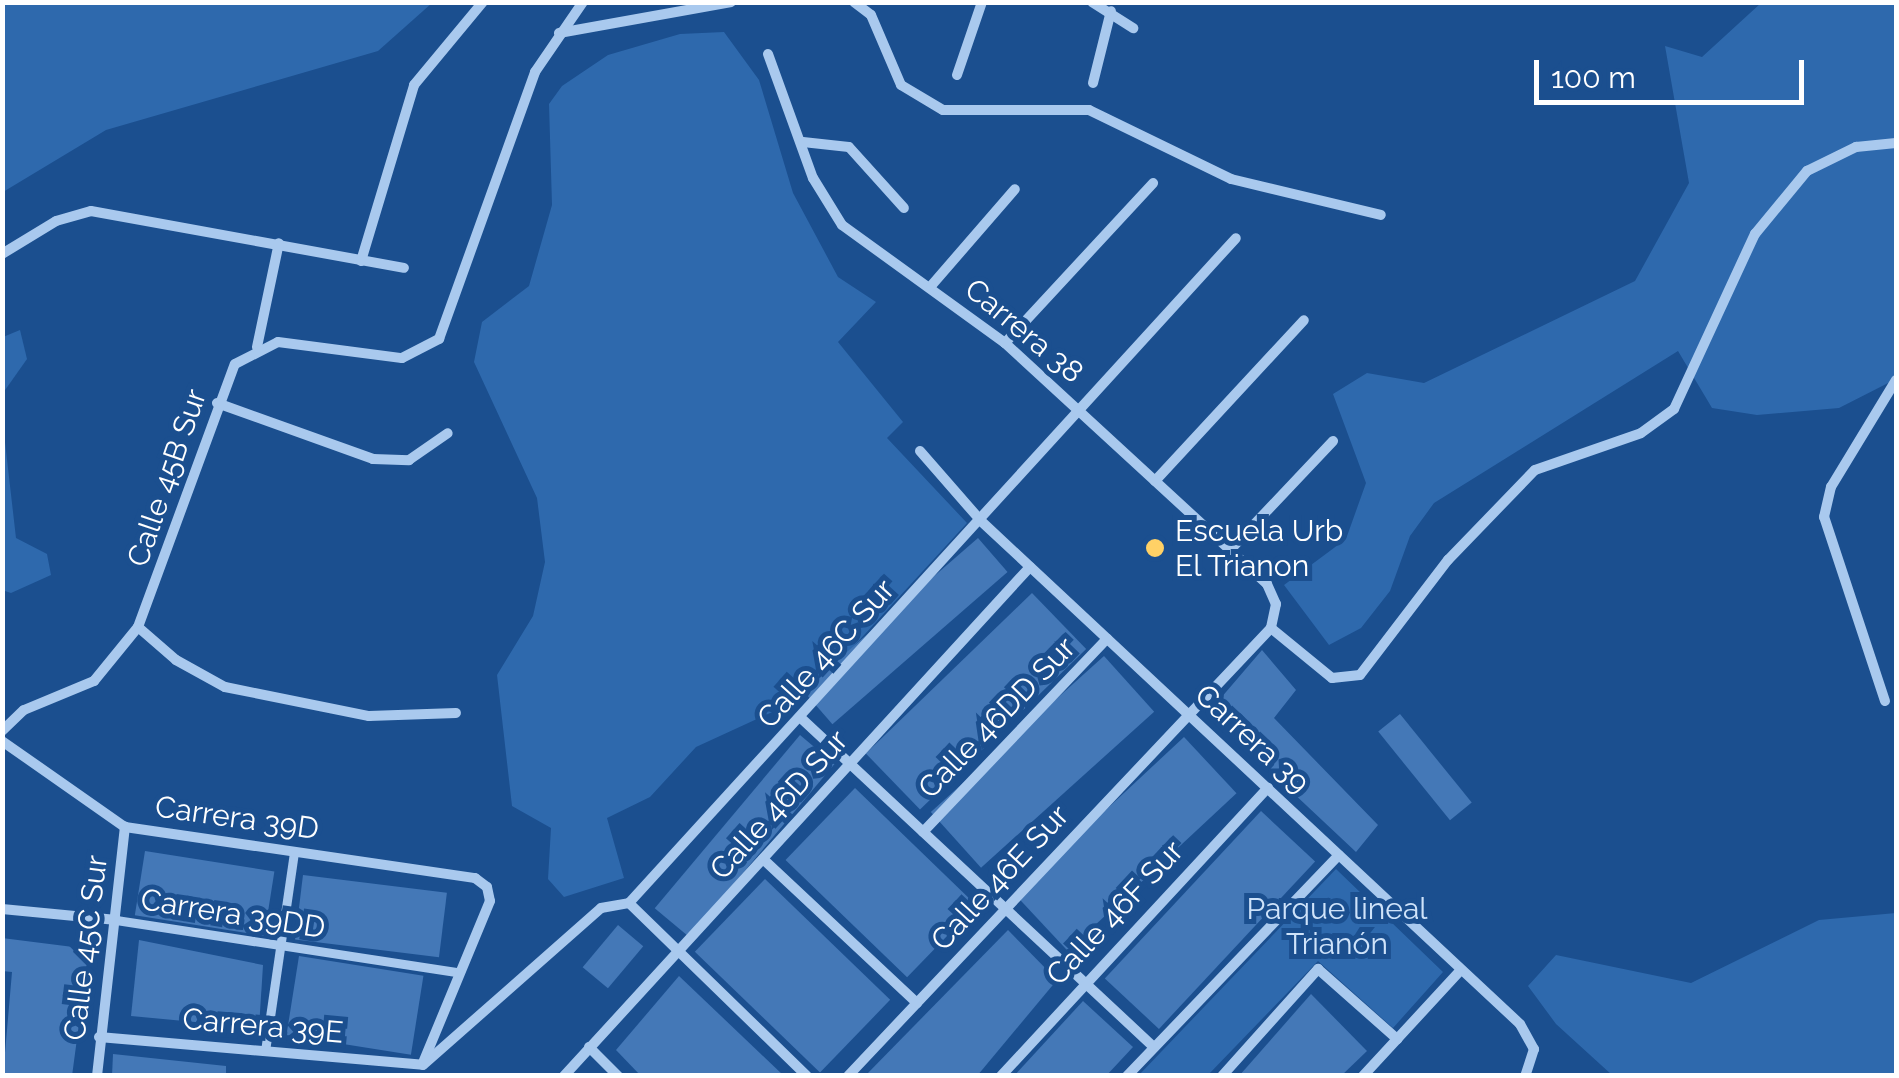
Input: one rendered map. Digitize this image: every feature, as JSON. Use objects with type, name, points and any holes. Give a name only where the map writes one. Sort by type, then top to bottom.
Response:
[{"type":"street","points":[[361,261],[414,84],[483,2]]},
{"type":"street","points":[[279,243],[257,347],[278,342],[402,358],[439,338],[535,72],[583,2]]},
{"type":"street","points":[[558,34],[730,2]]},
{"type":"street","points":[[854,2],[871,16],[902,85],[943,110],[1089,110],[1231,179],[1382,216]]},
{"type":"street","points":[[958,75],[982,2]]},
{"type":"street","points":[[1092,2],[1112,11],[1133,28]]},
{"type":"street","points":[[1093,83],[1112,11]]},
{"type":"street","name":"Carrera 38","points":[[768,54],[842,226],[931,286],[1005,343],[1230,550],[1272,593],[1270,628]]},
{"type":"street","points":[[803,142],[849,148],[904,208]]},
{"type":"street","points":[[1188,714],[1270,628],[1346,681],[1366,669],[1429,584],[1535,470],[1662,422],[1702,361],[1775,205],[1829,156],[1896,143]]},
{"type":"street","points":[[1005,343],[1153,182]]},
{"type":"street","points":[[931,286],[1015,188]]},
{"type":"street","points":[[2,254],[56,221],[91,211],[404,268]]},
{"type":"street","name":"Calle 46C Sur","points":[[423,1065],[601,908],[629,903],[802,718],[1236,238]]},
{"type":"street","points":[[1155,480],[1304,320]]},
{"type":"street","name":"Calle 45B Sur","points":[[2,731],[24,710],[94,682],[138,627],[217,403],[236,364],[257,347]]},
{"type":"street","points":[[1885,701],[1824,517],[1830,487],[1896,380]]},
{"type":"street","points":[[217,403],[373,459],[409,460],[448,433]]},
{"type":"street","points":[[1230,550],[1333,441]]},
{"type":"street","name":"Carrera 39","points":[[920,451],[981,521],[1528,1034],[1528,1072]]},
{"type":"street","name":"Calle 46D Sur","points":[[564,1076],[1030,567]]},
{"type":"street","points":[[138,627],[176,660],[225,686],[369,716],[456,713]]},
{"type":"street","name":"Calle 46DD Sur","points":[[923,832],[1107,639]]},
{"type":"street","name":"Calle 46E Sur","points":[[848,1076],[1188,714]]},
{"type":"street","points":[[802,718],[1154,1047]]},
{"type":"street","name":"Carrera 39D","points":[[2,741],[125,827],[475,878],[487,886],[490,901],[456,972]]},
{"type":"street","name":"Calle 46F Sur","points":[[1001,1076],[1082,982],[1268,788]]},
{"type":"street","name":"Calle 45C Sur","points":[[96,1076],[125,827]]},
{"type":"street","points":[[264,1051],[294,852]]},
{"type":"street","points":[[1127,1076],[1339,855]]},
{"type":"street","points":[[764,859],[918,1003]]},
{"type":"street","points":[[629,903],[676,954],[807,1076]]},
{"type":"street","name":"Carrera 39DD","points":[[2,908],[116,920],[279,950],[456,972]]},
{"type":"street","points":[[1222,1076],[1318,968],[1397,1039]]},
{"type":"street","points":[[1363,1076],[1460,971]]},
{"type":"street","points":[[423,1065],[456,972]]},
{"type":"street","name":"Carrera 39E","points":[[99,1037],[423,1065]]},
{"type":"street","points":[[589,1047],[618,1076]]},
{"type":"green space","points":[[3,2],[432,3],[378,51],[106,130],[3,192]]},
{"type":"green space","points":[[1761,3],[1896,3],[1896,379],[1839,408],[1757,415],[1712,408],[1678,351],[1434,503],[1410,536],[1390,591],[1361,628],[1329,645],[1284,585],[1346,539],[1366,483],[1333,394],[1367,373],[1424,383],[1635,281],[1689,183],[1665,46],[1702,57]]},
{"type":"green space","points":[[724,32],[759,80],[793,193],[838,277],[876,302],[838,342],[903,422],[887,438],[967,523],[809,695],[696,747],[650,797],[607,818],[624,878],[564,897],[548,879],[551,828],[512,806],[497,675],[533,616],[545,562],[537,498],[474,362],[482,322],[529,286],[552,205],[549,104],[562,86],[608,55],[680,34]]},
{"type":"green space","points":[[20,330],[27,359],[3,393],[3,337]]},
{"type":"green space","points":[[2,416],[16,538],[47,554],[51,575],[11,593],[2,590]]},
{"type":"green space","name":"Parque lineal Trianón","points":[[1336,869],[1443,972],[1393,1028],[1318,961],[1208,1075],[1139,1075]]},
{"type":"green space","points":[[1896,913],[1896,1075],[1612,1075],[1556,1024],[1528,986],[1556,955],[1691,983],[1819,920]]},
{"type":"building","points":[[978,538],[1008,572],[832,724],[803,690]]},
{"type":"building","points":[[1032,593],[1086,649],[920,810],[866,753]]},
{"type":"building","points":[[1262,650],[1296,690],[1274,718],[1378,825],[1356,852],[1208,713]]},
{"type":"building","points":[[1104,656],[1154,712],[981,868],[931,812]]},
{"type":"building","points":[[1400,714],[1472,803],[1450,820],[1378,732]]},
{"type":"building","points":[[800,735],[834,764],[689,937],[655,908]]},
{"type":"building","points":[[1184,737],[1237,793],[1068,951],[1015,895]]},
{"type":"building","points":[[855,788],[977,905],[907,977],[786,860]]},
{"type":"building","points":[[1261,811],[1315,861],[1159,1029],[1105,978]]},
{"type":"building","points":[[145,851],[274,871],[264,936],[135,915]]},
{"type":"building","points":[[303,875],[447,893],[439,957],[295,940]]},
{"type":"building","points":[[765,879],[890,1000],[820,1073],[695,952]]},
{"type":"building","points":[[618,925],[643,946],[608,988],[583,967]]},
{"type":"building","points":[[1008,930],[1057,980],[977,1076],[865,1076]]},
{"type":"building","points":[[2,938],[89,949],[72,1076],[3,1076],[12,972],[2,971]]},
{"type":"building","points":[[139,940],[263,965],[259,1028],[131,1016]]},
{"type":"building","points":[[299,956],[423,976],[411,1055],[286,1035]]},
{"type":"building","points":[[679,976],[784,1076],[641,1076],[616,1050]]},
{"type":"building","points":[[1311,994],[1367,1051],[1341,1076],[1239,1076]]},
{"type":"building","points":[[1083,1001],[1133,1047],[1106,1076],[1014,1076]]},
{"type":"building","points":[[113,1054],[226,1066],[226,1076],[112,1076]]},
{"type":"place","name":"Escuela Urb El Trianon","points":[[1155,548]]}]
